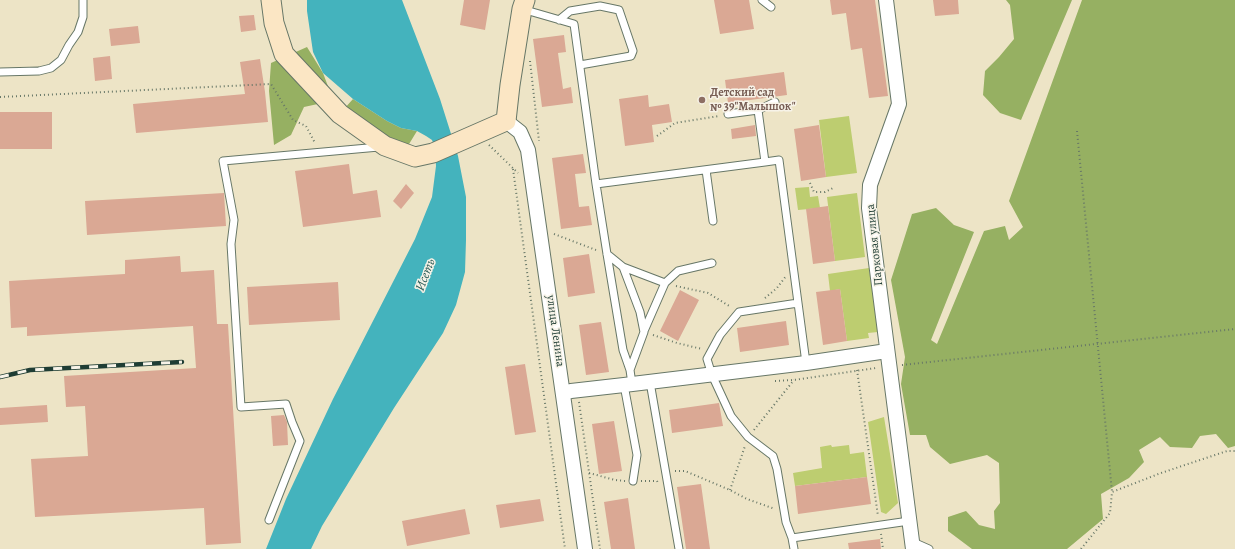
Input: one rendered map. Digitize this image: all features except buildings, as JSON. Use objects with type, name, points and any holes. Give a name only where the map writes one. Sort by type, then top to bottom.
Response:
[{"type":"street","points":[[271,0],[274,23],[284,54],[340,114],[385,146],[415,157],[434,153],[506,121],[510,85],[523,5]]},
{"type":"street","name":"Парковая улица","points":[[886,0],[899,104],[870,185],[869,208],[912,545]]},
{"type":"street","name":"улица Ленина","points":[[506,121],[520,132],[528,150],[564,393],[585,549]]},
{"type":"street","points":[[564,393],[806,363],[887,351]]},
{"type":"lane","points":[[0,72],[39,71],[51,68],[61,60],[78,32],[83,17],[83,0]]},
{"type":"lane","points":[[762,0],[771,7]]},
{"type":"lane","points":[[523,5],[574,24],[607,254],[623,350],[630,370]]},
{"type":"lane","points":[[560,20],[570,11],[600,6],[619,10],[633,51],[631,56],[580,65]]},
{"type":"lane","points":[[728,114],[758,110],[775,102]]},
{"type":"lane","points":[[758,110],[765,162]]},
{"type":"lane","points":[[269,520],[300,441],[286,404],[241,407],[231,244],[234,220],[223,161],[385,146]]},
{"type":"lane","points":[[596,184],[779,160],[806,363]]},
{"type":"lane","points":[[706,170],[713,222]]},
{"type":"lane","points":[[607,254],[623,267],[665,283]]},
{"type":"lane","points":[[633,481],[638,455],[628,385],[630,370],[665,283],[678,271],[712,263]]},
{"type":"lane","points":[[623,267],[640,312],[644,332]]},
{"type":"lane","points":[[794,549],[792,538],[786,522],[777,469],[773,456],[748,437],[732,416],[712,375],[707,360],[720,335],[739,312],[798,303]]},
{"type":"lane","points":[[650,382],[679,549]]},
{"type":"lane","points":[[792,538],[909,521]]},
{"type":"lane","points":[[912,545],[929,549]]},
{"type":"path","points":[[0,97],[271,84],[293,120],[306,126],[315,142],[316,152]]},
{"type":"path","points":[[657,136],[675,124],[728,114]]},
{"type":"path","points":[[1077,131],[1112,492],[1110,513],[1081,549]]},
{"type":"path","points":[[513,169],[565,549]]},
{"type":"path","points":[[810,183],[814,192],[825,192],[833,188]]},
{"type":"path","points":[[751,310],[777,288],[794,266]]},
{"type":"path","points":[[665,283],[708,294],[739,312]]},
{"type":"path","points":[[771,381],[794,380],[889,366],[1235,329]]},
{"type":"path","points":[[644,332],[702,349],[707,360]]},
{"type":"path","points":[[850,356],[857,371],[883,549]]},
{"type":"path","points":[[730,490],[748,437],[806,363]]},
{"type":"path","points":[[579,401],[600,549]]},
{"type":"path","points":[[1112,492],[1161,473],[1227,451],[1235,451]]},
{"type":"path","points":[[665,472],[685,471],[730,490],[747,499],[776,509],[786,522]]},
{"type":"green space","points":[[1006,0],[1072,0],[1021,120],[1000,113],[983,95],[985,71],[1014,39],[1010,5]]},
{"type":"green space","points":[[1082,0],[1235,0],[1235,446],[1228,448],[1216,434],[1200,436],[1192,448],[1170,447],[1160,437],[1139,450],[1144,462],[1129,478],[1101,494],[1103,519],[1067,549],[972,549],[948,531],[948,517],[966,511],[979,525],[995,529],[994,511],[1000,503],[999,463],[987,455],[950,464],[930,447],[926,435],[910,435],[901,384],[905,357],[891,280],[912,214],[936,208],[954,225],[974,232],[931,340],[937,344],[984,231],[1005,226],[1009,240],[1023,227],[1009,201]]},
{"type":"green space","points":[[307,47],[323,73],[329,89],[327,102],[304,107],[291,135],[274,145],[269,91],[271,63]]},
{"type":"green space","points":[[353,99],[387,121],[401,128],[417,131],[406,149],[344,109]]},
{"type":"green space","points":[[849,116],[857,173],[826,177],[819,120]]},
{"type":"green space","points":[[809,187],[810,197],[818,196],[820,208],[798,210],[795,188]]},
{"type":"green space","points":[[857,193],[865,257],[835,261],[827,197]]},
{"type":"green space","points":[[869,268],[878,332],[868,333],[869,338],[847,341],[840,289],[830,291],[828,274]]},
{"type":"green space","points":[[884,417],[898,503],[886,514],[881,512],[868,422]]},
{"type":"green space","points":[[831,445],[832,447],[849,445],[850,454],[864,452],[867,477],[795,486],[793,473],[822,468],[820,447]]},
{"type":"water","name":"Исеть","points":[[307,0],[402,0],[440,99],[458,156],[466,197],[465,272],[456,305],[443,333],[394,408],[322,526],[311,549],[266,549],[286,499],[333,399],[415,239],[432,197],[436,166],[435,148],[432,140],[417,131],[401,128],[387,121],[353,99],[323,73],[313,52],[307,11]]},
{"type":"railway","points":[[0,377],[30,370],[182,362]]},
{"type":"place","name":"Детский сад № 39\"Малышок\"","points":[[702,100]]}]
